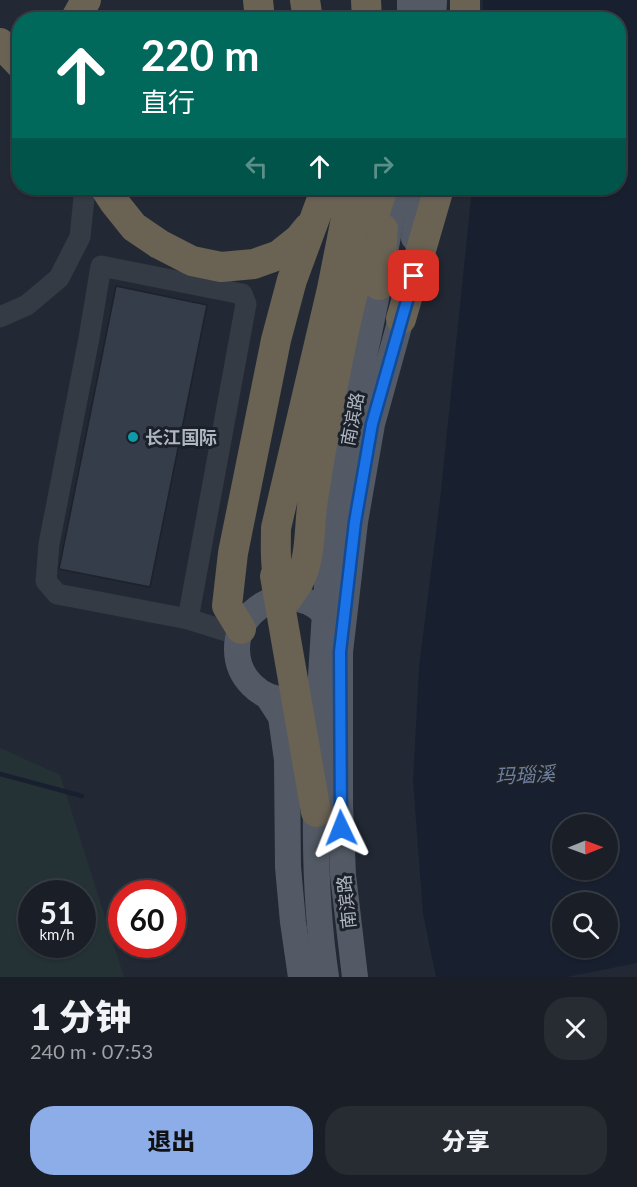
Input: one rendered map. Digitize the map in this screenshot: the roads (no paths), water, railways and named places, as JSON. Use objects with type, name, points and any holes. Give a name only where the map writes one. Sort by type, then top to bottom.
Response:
[{"type":"highway","points":[[0,43],[12,56]]},
{"type":"highway","points":[[110,195],[134,227],[159,244],[192,261],[221,267],[254,264],[279,255],[299,239],[311,225],[324,195]]},
{"type":"highway","points":[[240,632],[227,606],[233,553],[276,340],[292,279],[323,195]]},
{"type":"highway","points":[[316,812],[270,546],[269,501],[290,381],[334,195]]},
{"type":"highway","points":[[351,195],[332,290],[276,528],[277,562],[281,588],[288,598],[299,582],[304,568],[326,423],[367,284],[382,195]]},
{"type":"highway","points":[[401,319],[437,195]]},
{"type":"main road","name":"南滨路","points":[[355,977],[342,863],[340,652],[355,522],[372,424],[401,319],[420,195]]},
{"type":"main road","name":"南滨路","points":[[326,977],[317,891],[316,812],[325,613],[334,517],[355,400],[367,284]]},
{"type":"main road","points":[[288,598],[304,600],[316,605],[330,620],[339,641],[340,652],[331,678],[320,690],[306,698],[280,700],[268,697],[252,686],[241,670],[236,654],[240,632],[248,616],[266,603],[288,598]]},
{"type":"main road","points":[[268,697],[281,717],[287,760],[288,867],[301,977]]},
{"type":"street","points":[[0,317],[27,305],[59,278],[80,237],[84,195]]},
{"type":"street","points":[[188,619],[246,304],[242,294],[101,267],[49,544],[46,581],[57,594],[188,619],[240,632]]},
{"type":"water","points":[[483,0],[637,0],[637,977],[436,977],[423,914],[413,781],[419,667],[440,500],[471,195],[626,195],[626,12],[482,12]]},
{"type":"waterway","name":"玛瑙溪","points":[[0,774],[82,796]]},
{"type":"place","name":"长江国际","points":[[133,437]]}]
